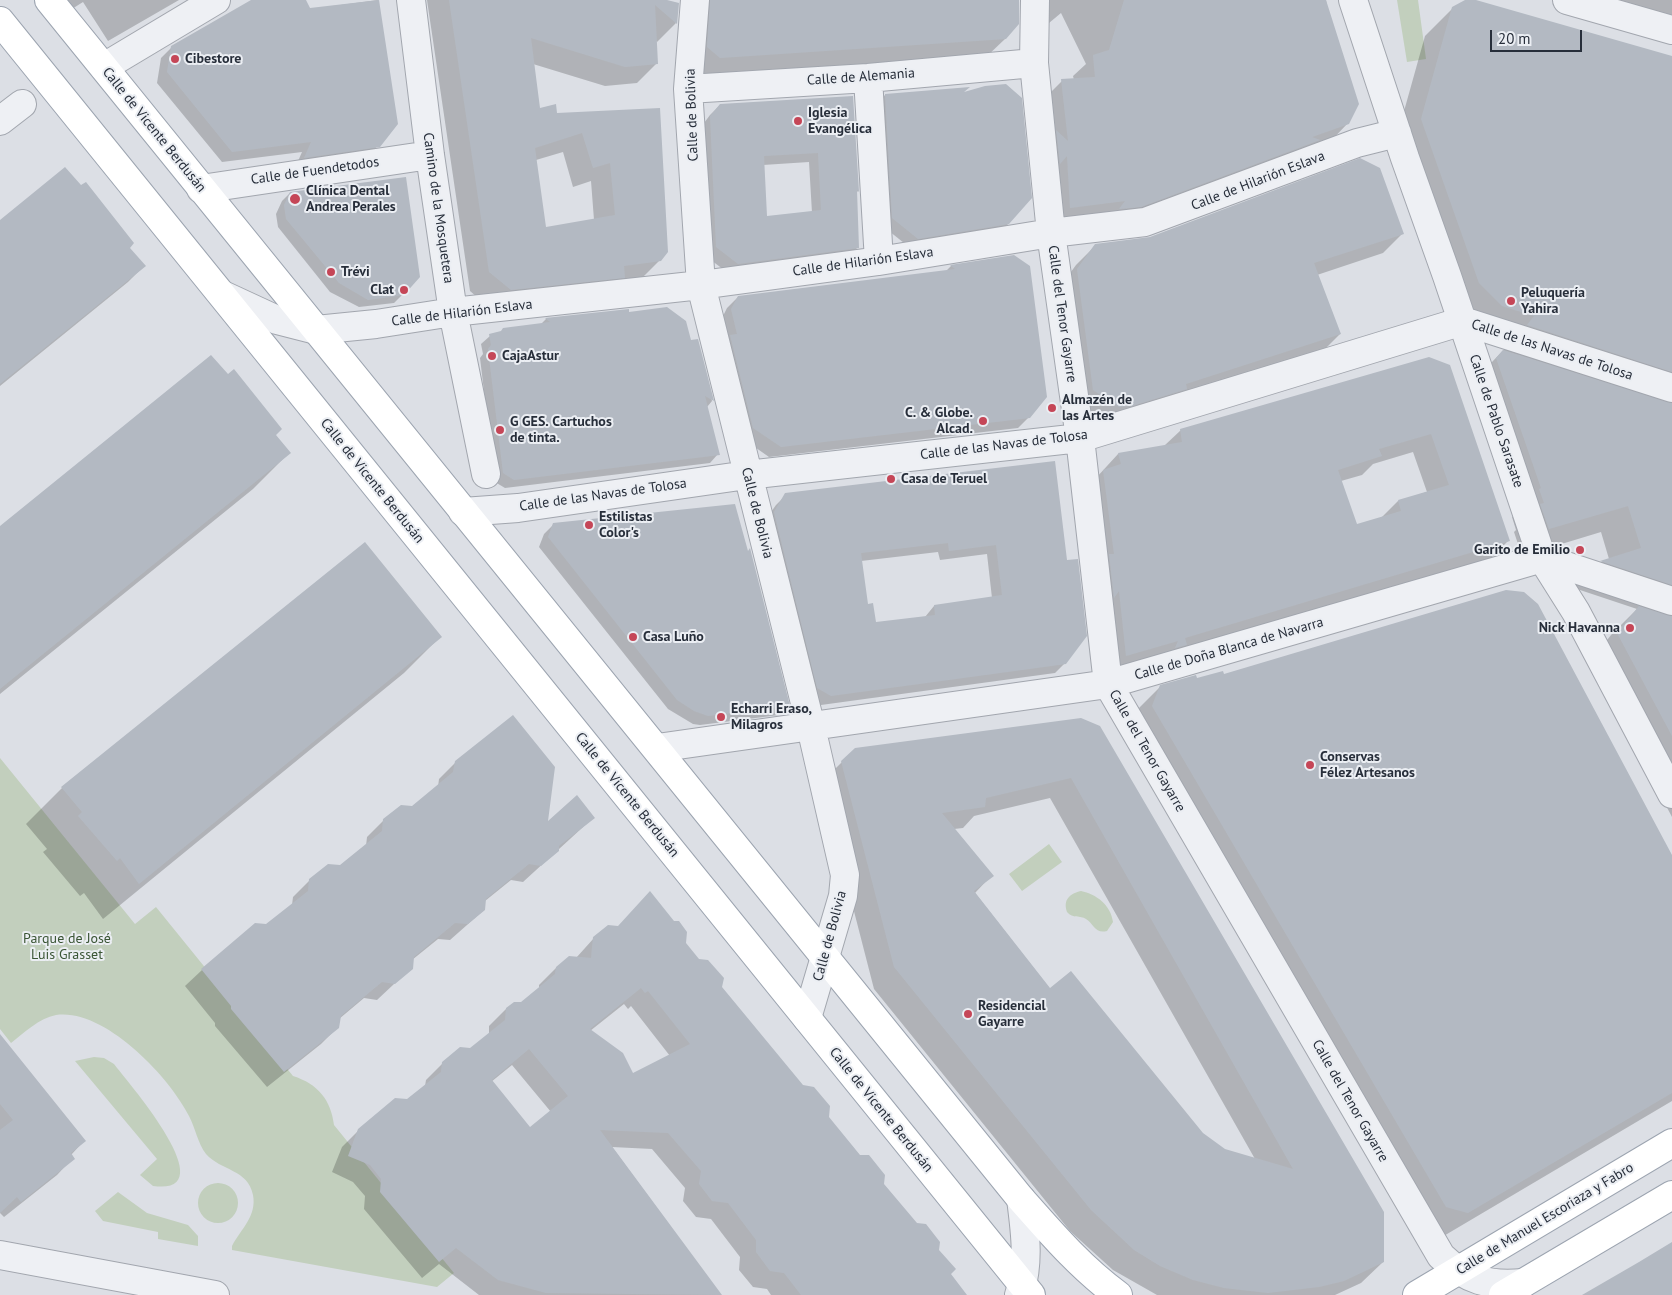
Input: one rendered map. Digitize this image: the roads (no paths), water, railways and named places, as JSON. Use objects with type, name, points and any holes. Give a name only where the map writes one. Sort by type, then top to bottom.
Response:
[{"type":"main road","name":"Calle de Vicente Berdusán","points":[[49,0],[463,512],[826,956],[1021,1199],[1098,1280],[1118,1295]]},
{"type":"main road","name":"Calle de Vicente Berdusán","points":[[0,22],[807,1018],[1024,1292]]},
{"type":"main road","name":"Calle de Manuel Escoriaza y Fabro","points":[[1417,1295],[1672,1143]]},
{"type":"main road","points":[[1513,1289],[1672,1195]]},
{"type":"street","points":[[104,67],[216,0]]},
{"type":"street","name":"Camino de la Mosquetera","points":[[411,0],[430,155],[453,312],[486,474]]},
{"type":"street","name":"Calle de Bolivia","points":[[695,0],[688,89],[701,285],[747,475],[812,727],[845,874],[843,896],[807,1018]]},
{"type":"street","name":"Calle del Tenor Gayarre","points":[[1035,0],[1034,63],[1051,233],[1080,438],[1108,684],[1441,1256],[1457,1271],[1480,1281],[1513,1289]]},
{"type":"street","name":"Calle de Pablo Sarasate","points":[[1353,0],[1542,558],[1576,612],[1672,794]]},
{"type":"street","points":[[1571,1],[1672,30]]},
{"type":"street","name":"Calle de Alemania","points":[[688,89],[868,78],[1034,63]]},
{"type":"street","points":[[868,78],[879,260]]},
{"type":"street","points":[[0,122],[22,104]]},
{"type":"street","name":"Calle de Hilarión Eslava","points":[[316,330],[453,312],[701,285],[1051,233],[1145,222],[1357,143],[1397,133]]},
{"type":"street","name":"Calle de Fuendetodos","points":[[201,189],[430,155]]},
{"type":"street","name":"Calle de Vicente Berdusán","points":[[223,295],[277,320],[316,330]]},
{"type":"street","name":"Calle de las Navas de Tolosa","points":[[463,512],[518,508],[747,475],[1080,438],[1462,321],[1672,388]]},
{"type":"street","points":[[1542,558],[1672,601]]},
{"type":"street","name":"Calle de Doña Blanca de Navarra","points":[[657,748],[1108,684],[1542,558]]},
{"type":"street","points":[[1021,1199],[1026,1254],[1024,1292]]},
{"type":"street","points":[[0,1255],[215,1295]]},
{"type":"place","name":"Cibestore","points":[[175,59]]},
{"type":"place","name":"Iglesia Evangélica","points":[[798,121]]},
{"type":"place","name":"Clínica Dental Andrea Perales","points":[[295,199]]},
{"type":"place","name":"Trévi","points":[[331,272]]},
{"type":"place","name":"Clat","points":[[404,290]]},
{"type":"place","name":"Peluquería Yahira","points":[[1511,301]]},
{"type":"place","name":"CajaAstur","points":[[492,356]]},
{"type":"place","name":"Almazén de las Artes","points":[[1052,408]]},
{"type":"place","name":"C. & Globe. Alcad.","points":[[983,421]]},
{"type":"place","name":"G GES. Cartuchos de tinta.","points":[[500,430]]},
{"type":"place","name":"Casa de Teruel","points":[[891,479]]},
{"type":"place","name":"Estilistas Color's","points":[[589,525]]},
{"type":"place","name":"Garito de Emilio","points":[[1580,550]]},
{"type":"place","name":"Nick Havanna","points":[[1630,628]]},
{"type":"place","name":"Casa Luño","points":[[633,637]]},
{"type":"place","name":"Echarri Eraso, Milagros","points":[[721,717]]},
{"type":"place","name":"Conservas Félez Artesanos","points":[[1310,765]]},
{"type":"place","name":"Residencial Gayarre","points":[[968,1014]]},
{"type":"park label","name":"Parque de José Luis Grasset","points":[[67,948]]}]
